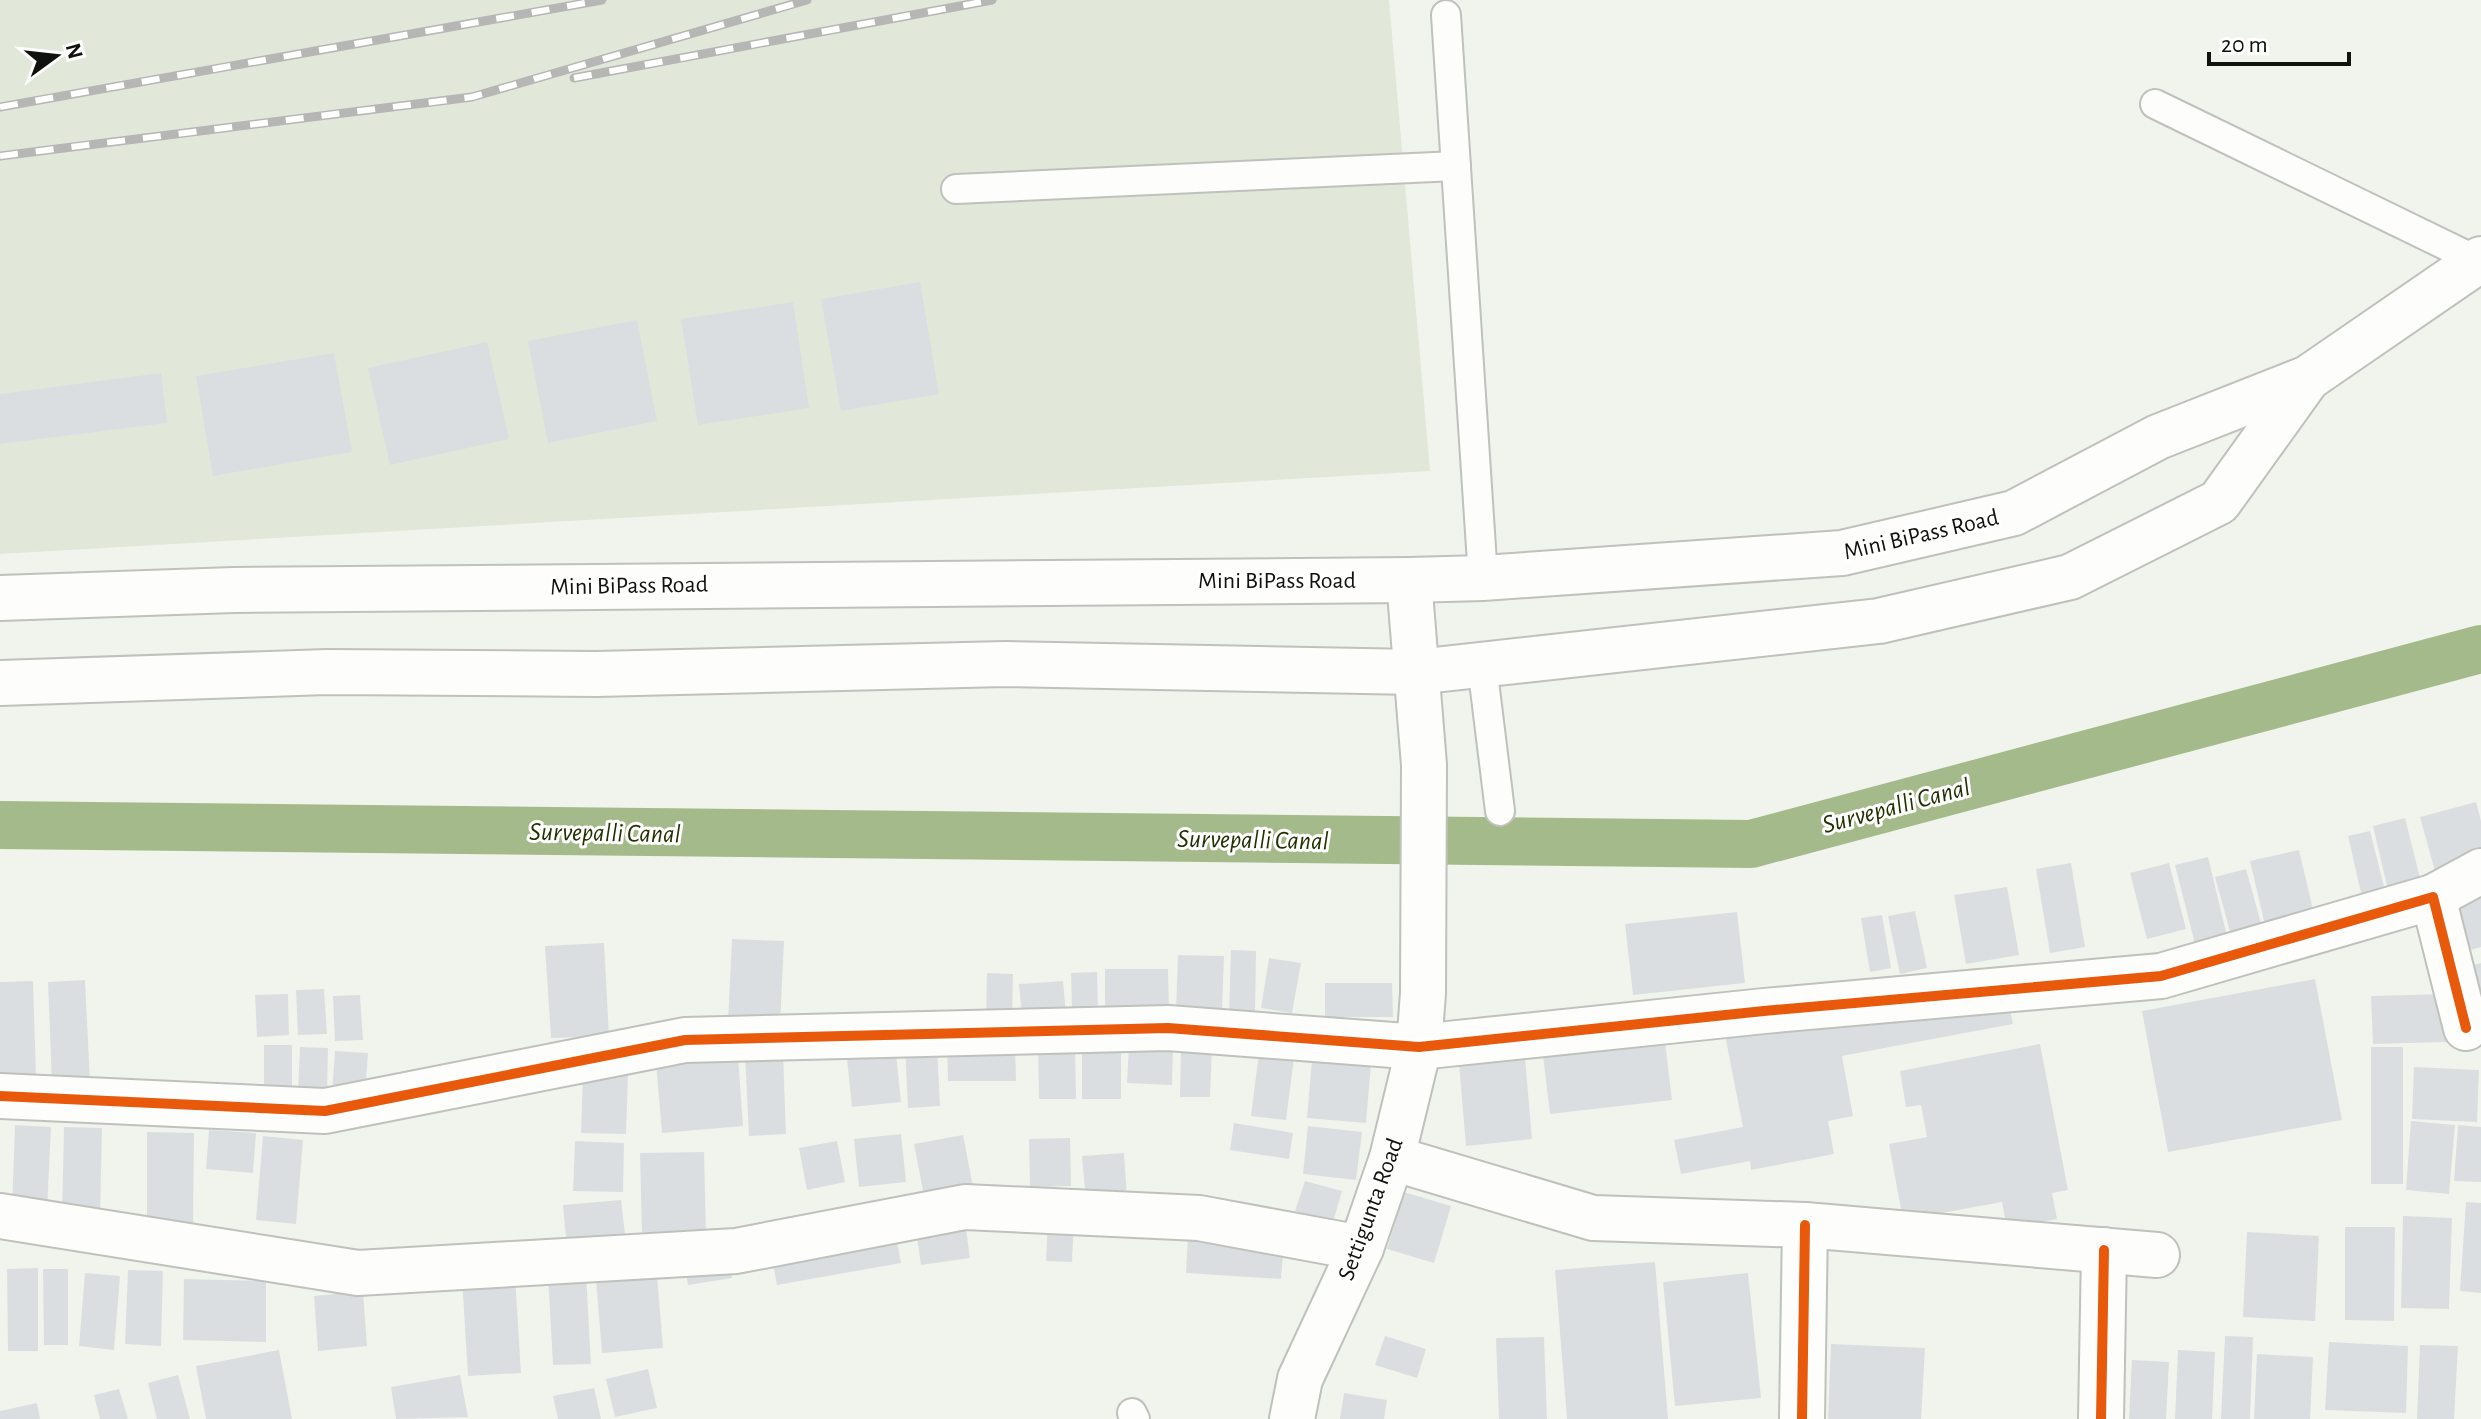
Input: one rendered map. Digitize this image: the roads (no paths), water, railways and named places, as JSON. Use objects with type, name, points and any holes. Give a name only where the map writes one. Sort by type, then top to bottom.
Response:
[{"type":"street","name":"Mini BiPass Road","points":[[0,598],[234,590],[774,583],[1409,580],[1483,578],[1842,553],[2014,513],[2158,437],[2308,378],[2480,260]]},
{"type":"street","points":[[0,683],[327,672],[596,674],[1005,664],[1416,672],[1879,621],[2070,577],[2219,502],[2308,378]]},
{"type":"street","name":"Settigunta Road","points":[[1292,1419],[1300,1379],[1361,1248],[1392,1158],[1419,1047],[1423,993],[1424,765],[1409,580]]},
{"type":"street","points":[[0,1096],[325,1111],[685,1040],[1168,1028],[1419,1047],[1764,1011],[2161,976],[2433,897],[2481,871]]},
{"type":"street","points":[[2433,897],[2466,1028]]},
{"type":"street","points":[[1392,1158],[1593,1218],[1805,1225],[2157,1255]]},
{"type":"street","points":[[0,1216],[358,1273],[736,1251],[965,1207],[1199,1218],[1361,1248]]},
{"type":"street","points":[[1802,1419],[1805,1225]]},
{"type":"street","points":[[2101,1419],[2104,1250]]},
{"type":"lane","points":[[1446,15],[1483,578]]},
{"type":"lane","points":[[2155,104],[2480,260]]},
{"type":"lane","points":[[956,189],[1456,166]]},
{"type":"lane","points":[[1482,665],[1500,811]]},
{"type":"waterway","name":"Survepalli Canal","points":[[0,825],[1751,844],[2481,649]]},
{"type":"railway","points":[[0,107],[602,0]]},
{"type":"railway","points":[[0,156],[472,97],[807,0]]},
{"type":"railway","points":[[574,78],[992,0]]}]
